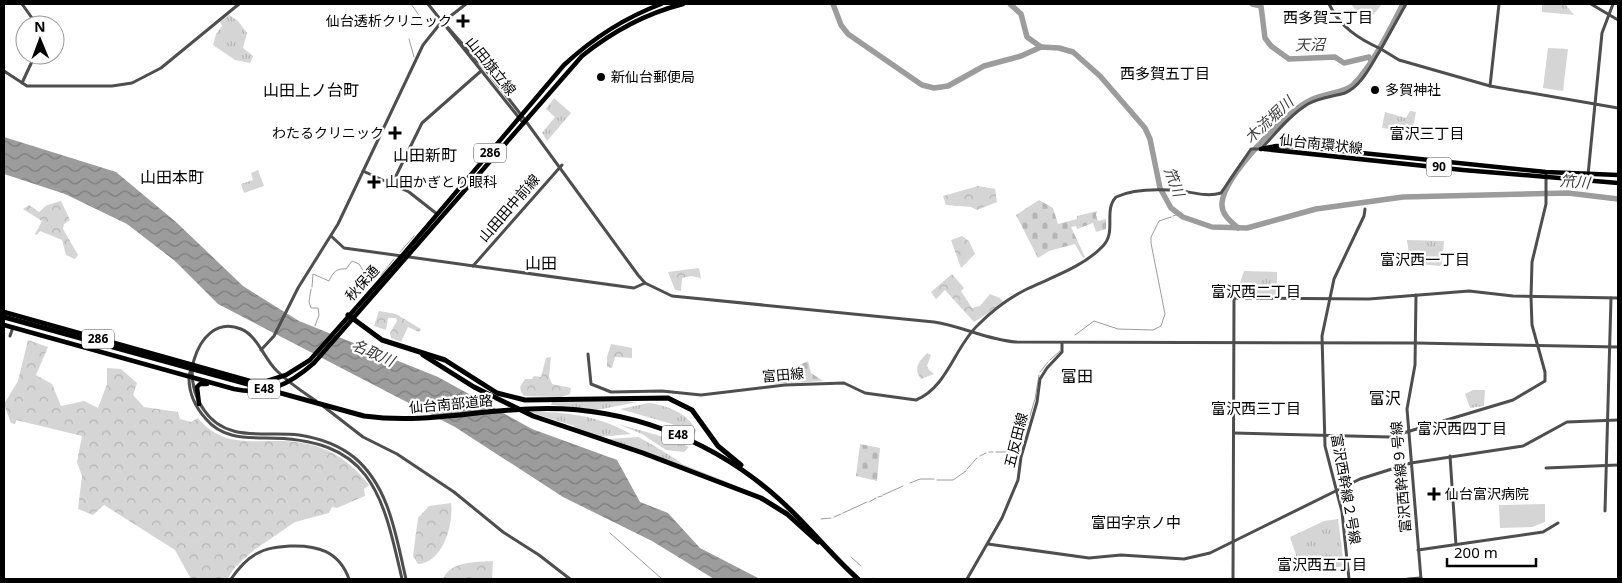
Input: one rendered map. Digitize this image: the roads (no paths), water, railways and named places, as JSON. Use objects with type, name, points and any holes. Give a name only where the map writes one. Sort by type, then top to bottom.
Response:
[{"type":"highway","name":"仙台南部道路","points":[[4,316],[364,416],[423,420],[530,408],[607,414],[678,434],[710,449],[738,467],[773,494],[802,520],[857,578]]},
{"type":"highway","points":[[350,317],[382,340],[445,360],[477,382],[510,398],[525,400],[653,396],[678,402],[696,414],[718,446],[784,499],[802,520]]},
{"type":"highway","points":[[416,351],[474,387],[533,416],[643,453],[761,498],[787,514],[857,578]]},
{"type":"main road","name":"秋保通","points":[[403,257],[437,214],[564,65],[593,40],[616,24],[661,4]]},
{"type":"main road","name":"秋保通","points":[[4,325],[231,388],[256,392],[285,385],[295,379],[312,361],[568,70],[597,44],[618,29],[640,18],[682,4]]},
{"type":"main road","name":"仙台南環状線","points":[[1259,149],[1276,146],[1314,148],[1588,176],[1618,175]]},
{"type":"main road","name":"仙台南環状線","points":[[1259,149],[1587,182],[1618,182]]},
{"type":"main road","name":"秋保通","points":[[4,312],[250,381],[288,375],[312,361]]},
{"type":"main road","points":[[13,327],[16,316]]},
{"type":"main road","points":[[199,404],[196,390],[200,384],[231,388]]},
{"type":"street","points":[[22,4],[30,15]]},
{"type":"street","points":[[4,70],[27,86],[112,86],[138,81],[161,68],[239,4]]},
{"type":"street","name":"山田旗立線","points":[[428,4],[481,71],[521,117]]},
{"type":"street","points":[[261,350],[274,336],[312,265],[332,236],[424,45],[442,22],[466,4]]},
{"type":"street","points":[[1329,4],[1348,31],[1399,60],[1490,86],[1595,106],[1618,108]]},
{"type":"street","points":[[972,332],[1006,302],[1098,251],[1110,237],[1110,206],[1116,197],[1137,191],[1156,190],[1210,195],[1221,193],[1252,149],[1259,149],[1296,112],[1328,95],[1351,90],[1360,80],[1406,4]]},
{"type":"street","points":[[1490,86],[1499,4]]},
{"type":"street","points":[[1591,4],[1618,20]]},
{"type":"street","points":[[1587,182],[1602,33],[1607,15],[1613,4]]},
{"type":"street","name":"山田旗立線","points":[[442,22],[447,24],[490,74],[645,283]]},
{"type":"street","points":[[22,84],[31,65]]},
{"type":"street","points":[[392,184],[422,123],[481,71]]},
{"type":"street","name":"山田田中前線","points":[[473,266],[562,165]]},
{"type":"street","points":[[363,171],[413,195],[437,214]]},
{"type":"street","points":[[1234,433],[1380,438],[1408,433],[1513,400],[1545,381],[1532,326],[1531,297],[1532,262],[1546,200],[1546,172]]},
{"type":"street","name":"富沢西幹線２号線","points":[[1349,579],[1343,518],[1327,457],[1324,435],[1322,343],[1328,299],[1339,265],[1364,216],[1365,209]]},
{"type":"street","points":[[332,236],[344,248],[634,288],[645,283],[664,294],[680,298],[803,308],[934,322],[1006,342],[1416,343],[1618,347]]},
{"type":"street","points":[[1233,579],[1234,298],[1369,299],[1469,291],[1531,297],[1618,298]]},
{"type":"street","name":"富沢西幹線９号線","points":[[1416,295],[1414,372],[1407,409],[1421,578]]},
{"type":"street","points":[[1605,511],[1611,298]]},
{"type":"street","points":[[10,336],[13,327]]},
{"type":"street","points":[[402,579],[382,502],[362,470],[338,451],[311,441],[242,438],[220,431],[209,423],[199,411],[192,397],[190,377],[200,343],[208,334],[221,328],[232,327],[242,330],[253,338],[276,371],[338,419],[363,437],[397,454],[454,492],[503,532],[570,579]]},
{"type":"street","name":"富田線","points":[[588,354],[591,384],[594,388],[611,392],[662,391],[700,395],[785,385],[844,383],[865,393],[916,400],[939,382],[972,332]]},
{"type":"street","name":"五反田線","points":[[968,579],[1002,518],[1018,480],[1022,456],[1037,402],[1040,380],[1047,368],[1062,352],[1062,342]]},
{"type":"street","points":[[190,377],[199,404],[212,421],[232,432],[317,438],[337,446],[355,458],[373,477],[384,497],[406,579]]},
{"type":"street","points":[[988,544],[1089,558],[1121,555],[1169,558],[1201,555],[1234,541],[1360,479],[1411,463],[1522,446],[1567,422],[1618,420]]},
{"type":"street","points":[[1450,456],[1456,545]]},
{"type":"street","points":[[1546,468],[1618,464]]},
{"type":"street","points":[[1418,550],[1543,532],[1558,523]]},
{"type":"street","points":[[231,579],[246,561],[259,552],[276,547],[308,546],[324,550],[333,555],[340,562],[349,579]]},
{"type":"street","points":[[1408,579],[1421,578]]},
{"type":"water","name":"名取川","points":[[4,137],[116,172],[176,222],[243,286],[299,321],[438,377],[532,429],[617,460],[640,502],[668,513],[700,548],[760,579],[714,579],[652,541],[563,497],[455,427],[218,304],[175,261],[127,224],[65,194],[4,174]]},
{"type":"waterway","points":[[411,4],[421,18]]},
{"type":"waterway","name":"笊川","points":[[833,4],[841,25],[848,34],[922,85],[934,88],[948,86],[984,66],[1021,56],[1041,47],[1059,48],[1073,52],[1100,76],[1145,128],[1150,139],[1160,188],[1171,208],[1183,217],[1212,227],[1247,228],[1316,209],[1403,197],[1568,193],[1618,199]]},
{"type":"waterway","points":[[1010,4],[1021,14],[1027,37],[1041,47]]},
{"type":"waterway","name":"天沼","points":[[1252,4],[1261,6],[1265,38],[1271,46],[1289,59],[1335,57],[1344,63],[1369,57],[1371,60]]},
{"type":"waterway","name":"木流堀川","points":[[1238,228],[1225,214],[1222,203],[1225,191],[1243,163],[1270,133],[1297,109],[1313,99],[1344,90],[1353,85],[1374,57],[1403,4]]},
{"type":"waterway","points":[[409,39],[414,57]]},
{"type":"waterway","name":"笊川","points":[[1173,216],[1179,214]]},
{"type":"waterway","points":[[1075,335],[1094,321],[1118,329],[1153,330],[1161,326],[1165,314],[1151,237],[1159,221],[1171,217]]},
{"type":"waterway","points":[[400,252],[414,236]]},
{"type":"waterway","points":[[312,287],[313,274],[329,281],[336,271],[346,269],[352,261],[359,264],[364,272],[381,275],[394,259]]},
{"type":"waterway","points":[[311,289],[309,302],[311,308],[318,308],[319,315],[315,326]]},
{"type":"waterway","points":[[1050,360],[1060,351]]},
{"type":"waterway","points":[[1040,372],[1048,362]]},
{"type":"waterway","points":[[1026,429],[1035,399],[1039,375]]},
{"type":"waterway","points":[[996,452],[1010,452],[1019,448],[1025,432]]},
{"type":"waterway","points":[[980,456],[986,453]]},
{"type":"waterway","points":[[967,469],[977,458]]},
{"type":"waterway","points":[[937,480],[953,480],[966,471]]},
{"type":"waterway","points":[[910,483],[920,479],[934,479]]},
{"type":"waterway","points":[[883,495],[903,486]]},
{"type":"waterway","points":[[878,497],[882,496]]},
{"type":"waterway","points":[[869,502],[876,498]]},
{"type":"waterway","points":[[843,513],[867,502]]},
{"type":"waterway","points":[[834,517],[841,514]]},
{"type":"waterway","points":[[821,519],[831,518]]},
{"type":"waterway","points":[[610,533],[662,579]]},
{"type":"waterway","points":[[851,557],[861,566]]},
{"type":"place","name":"仙台透析クリニック","points":[[463,21]]},
{"type":"place","name":"新仙台郵便局","points":[[601,77]]},
{"type":"place","name":"多賀神社","points":[[1375,90]]},
{"type":"place","name":"わたるクリニック","points":[[395,133]]},
{"type":"place","name":"山田かぎとり眼科","points":[[374,182]]},
{"type":"place","name":"仙台富沢病院","points":[[1434,494]]},
{"type":"district","name":"西多賀二丁目","points":[[1328,18]]},
{"type":"district","name":"西多賀五丁目","points":[[1165,74]]},
{"type":"district","name":"山田上ノ台町","points":[[311,90]]},
{"type":"district","name":"富沢三丁目","points":[[1427,134]]},
{"type":"district","name":"山田新町","points":[[425,155]]},
{"type":"district","name":"山田本町","points":[[172,177]]},
{"type":"district","name":"富沢西一丁目","points":[[1425,260]]},
{"type":"district","name":"山田","points":[[541,263]]},
{"type":"district","name":"富沢西二丁目","points":[[1256,292]]},
{"type":"district","name":"富田","points":[[1077,376]]},
{"type":"district","name":"富沢","points":[[1385,398]]},
{"type":"district","name":"富沢西三丁目","points":[[1256,409]]},
{"type":"district","name":"富沢西四丁目","points":[[1462,429]]},
{"type":"district","name":"富田字京ノ中","points":[[1136,523]]},
{"type":"district","name":"富沢西五丁目","points":[[1322,565]]}]
